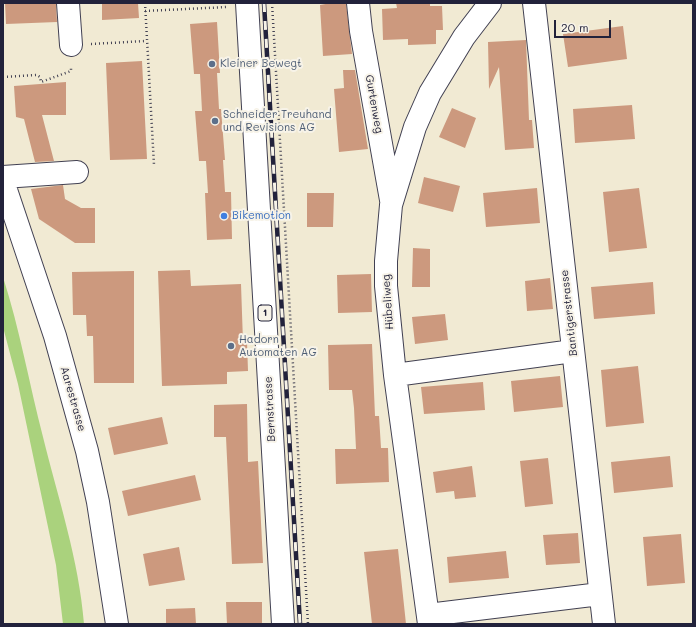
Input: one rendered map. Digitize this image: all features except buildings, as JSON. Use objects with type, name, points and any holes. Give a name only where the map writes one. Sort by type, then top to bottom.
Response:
[{"type":"street","points":[[68,3],[70,45]]},
{"type":"street","name":"Gurtenweg","points":[[358,3],[361,30],[391,205]]},
{"type":"street","name":"Hübeliweg","points":[[429,620],[395,376],[386,286],[386,261],[391,205],[415,127],[430,93],[464,37],[490,3]]},
{"type":"street","name":"Bantigerstrasse","points":[[534,3],[604,624]]},
{"type":"street","name":"Bernstrasse","points":[[246,4],[283,624]]},
{"type":"street","points":[[3,177],[77,172]]},
{"type":"street","name":"Aarestrasse","points":[[3,181],[55,336],[86,443],[98,502],[117,624]]},
{"type":"street","points":[[395,376],[573,351]]},
{"type":"street","points":[[429,620],[600,594]]},
{"type":"path","points":[[145,3],[154,165]]},
{"type":"path","points":[[272,3],[308,624]]},
{"type":"path","points":[[145,11],[246,4]]},
{"type":"path","points":[[70,45],[146,41]]},
{"type":"path","points":[[3,77],[37,75],[40,77],[41,82],[71,71]]},
{"type":"green space","points":[[3,277],[73,553],[78,576],[84,624],[63,624],[56,565],[18,384],[3,327]]},
{"type":"railway","points":[[264,3],[300,624]]},
{"type":"place","name":"Kleiner Bewegt","points":[[212,64]]},
{"type":"place","name":"Schneider Treuhand und Revisions AG","points":[[215,121]]},
{"type":"place","name":"Bikemotion","points":[[224,216]]},
{"type":"place","name":"Hadorn Automaten AG","points":[[231,346]]}]
